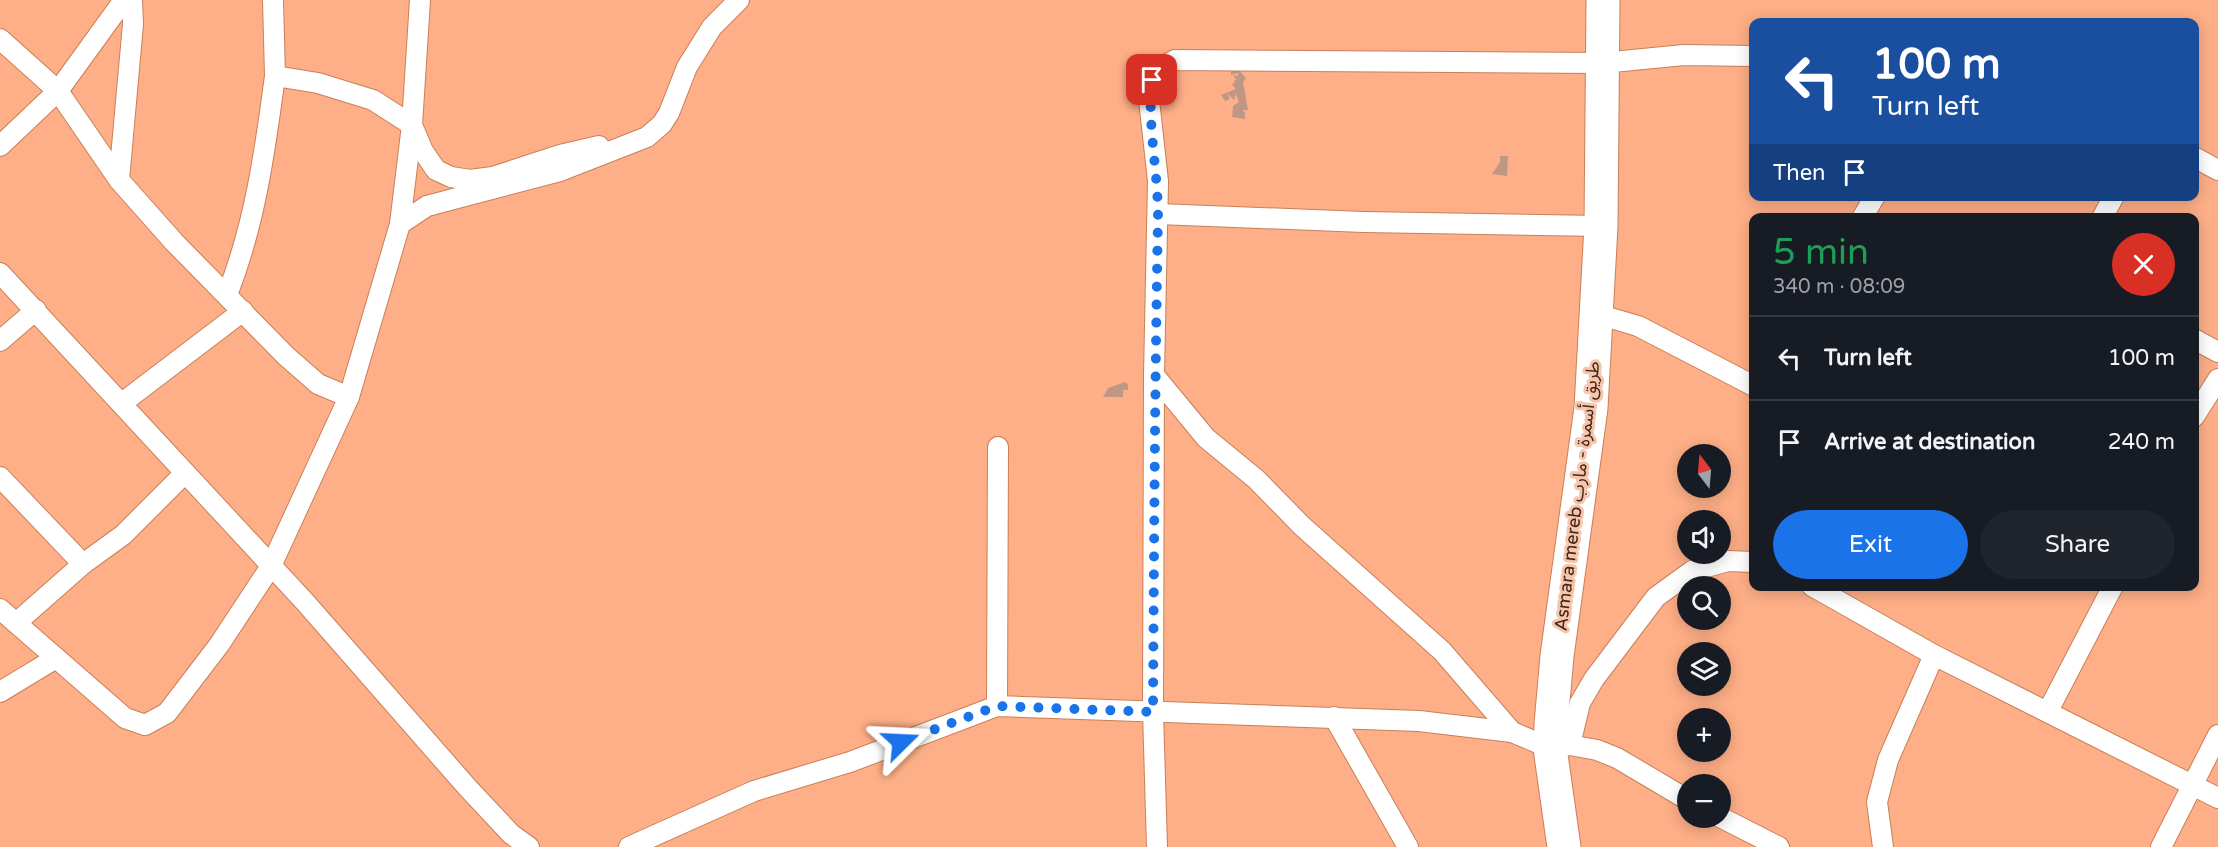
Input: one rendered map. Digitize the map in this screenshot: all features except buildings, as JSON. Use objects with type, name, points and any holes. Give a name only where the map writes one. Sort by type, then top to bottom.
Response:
[{"type":"highway","name":"Asmara mereb طريق أسمرة - مارب","points":[[1564,847],[1560,747],[1552,696],[1591,408],[1601,226],[1603,0]]},
{"type":"street","points":[[0,146],[58,92],[124,0]]},
{"type":"street","points":[[119,180],[133,24],[132,0]]},
{"type":"street","points":[[227,295],[244,253],[262,174],[275,76],[273,0]]},
{"type":"street","points":[[0,609],[125,718],[145,725],[167,713],[219,645],[271,566],[349,397],[400,224],[412,125],[420,0]]},
{"type":"street","points":[[400,224],[427,206],[560,171],[647,137],[662,124],[669,113],[687,67],[712,27],[739,0]]},
{"type":"street","points":[[0,39],[58,92],[119,180],[174,242],[285,356],[318,384],[349,397]]},
{"type":"street","points":[[1156,847],[1153,712],[1154,375],[1158,181],[1149,100],[1152,80],[1160,68],[1175,60],[1602,63],[1684,55],[1749,56]]},
{"type":"street","points":[[275,76],[318,83],[373,100],[412,125],[423,151],[436,170],[451,177],[470,180],[493,177],[560,155],[647,137]]},
{"type":"street","points":[[2199,160],[2218,170]]},
{"type":"street","points":[[1158,214],[1364,222],[1601,226]]},
{"type":"street","points":[[0,273],[271,566],[467,788],[511,834],[529,847]]},
{"type":"street","points":[[0,341],[36,310]]},
{"type":"street","points":[[122,403],[243,311]]},
{"type":"street","points":[[1597,314],[1638,326],[1749,381]]},
{"type":"street","points":[[2199,342],[2218,352]]},
{"type":"street","points":[[1154,375],[1206,438],[1256,479],[1302,526],[1442,651],[1512,732]]},
{"type":"street","points":[[2199,409],[2218,379]]},
{"type":"street","points":[[997,706],[998,447]]},
{"type":"street","points":[[16,623],[83,564],[123,535],[185,473]]},
{"type":"street","points":[[0,477],[83,564]]},
{"type":"street","points":[[1560,747],[1594,679],[1656,597],[1692,571],[1728,561],[1749,562]]},
{"type":"street","points":[[1821,591],[1934,655],[2218,798]]},
{"type":"street","points":[[2048,711],[2110,591]]},
{"type":"street","points":[[1883,847],[1877,801],[1888,760],[1934,655]]},
{"type":"street","points":[[0,692],[56,658]]},
{"type":"street","points":[[629,847],[754,791],[850,762],[997,706],[1419,721],[1512,732],[1560,747],[1597,750],[1617,758],[1677,793]]},
{"type":"street","points":[[1334,717],[1408,847]]},
{"type":"street","points":[[2161,847],[2218,735]]},
{"type":"street","points":[[1731,823],[1779,847]]},
{"type":"shaded area","points":[[1231,68],[1237,68],[1246,78],[1243,82],[1248,110],[1242,110],[1245,112],[1245,119],[1232,117],[1233,106],[1239,102],[1236,94],[1234,100],[1227,93],[1230,99],[1225,101],[1221,95],[1236,89],[1232,85],[1236,79],[1233,75],[1238,76],[1238,73],[1231,75]]},
{"type":"shaded area","points":[[1500,156],[1508,156],[1507,176],[1492,174],[1500,162]]},
{"type":"shaded area","points":[[1125,382],[1128,390],[1123,390],[1123,397],[1103,397],[1108,388]]},
{"type":"route","points":[[901,742],[997,706],[1153,712],[1154,375],[1158,181],[1149,100],[1152,80]]}]
